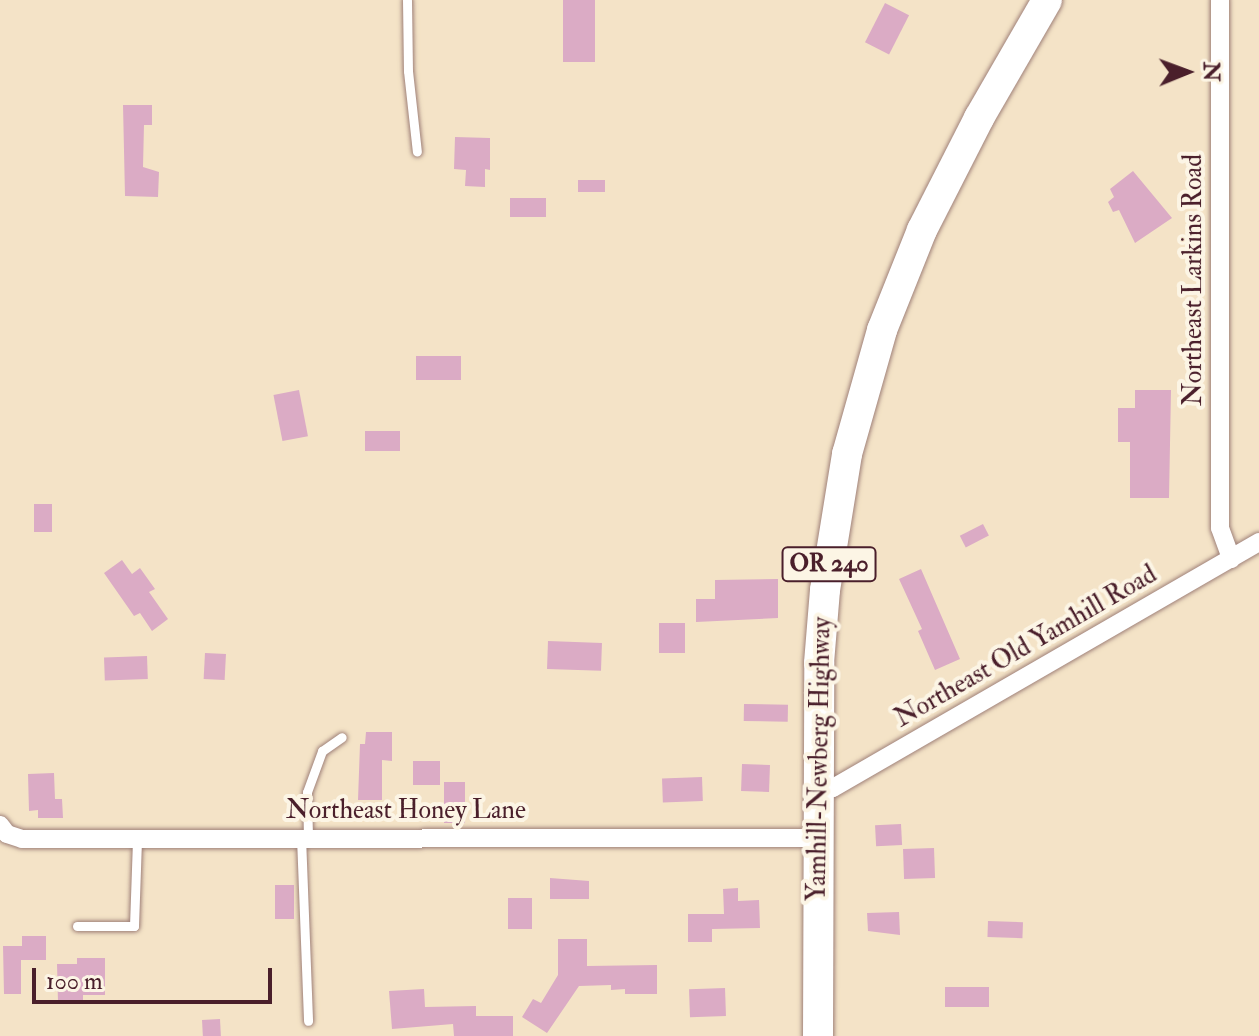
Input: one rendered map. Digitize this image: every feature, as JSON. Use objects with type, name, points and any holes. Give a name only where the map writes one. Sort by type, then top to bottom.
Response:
[{"type":"main road","name":"Yamhill-Newberg Highway","points":[[818,1036],[819,663],[825,590],[847,454],[882,330],[922,230],[979,118],[1047,0]]},
{"type":"street","name":"Northeast Larkins Road","points":[[1220,0],[1220,528],[1231,559]]},
{"type":"street","name":"Northeast Old Yamhill Road","points":[[817,792],[833,788],[1259,542]]},
{"type":"street","name":"Northeast Honey Lane","points":[[1,828],[22,839],[817,838]]},
{"type":"lane","points":[[407,0],[408,71],[417,152]]},
{"type":"lane","points":[[308,1021],[304,837],[307,792],[322,751],[342,737]]},
{"type":"lane","points":[[77,926],[134,926],[137,838]]},
{"type":"building","points":[[563,0],[595,0],[595,62],[563,62]]},
{"type":"building","points":[[885,3],[909,15],[889,54],[865,42]]},
{"type":"building","points":[[123,105],[152,105],[152,125],[144,125],[143,167],[159,172],[158,197],[125,196]]},
{"type":"building","points":[[455,137],[490,138],[490,170],[485,169],[485,187],[465,186],[466,170],[454,169]]},
{"type":"building","points":[[1133,171],[1172,218],[1135,243],[1119,210],[1113,212],[1108,202],[1114,197],[1110,189]]},
{"type":"building","points":[[578,180],[605,180],[605,192],[578,192]]},
{"type":"building","points":[[510,198],[546,198],[546,217],[510,217]]},
{"type":"building","points":[[416,356],[461,356],[461,380],[416,380]]},
{"type":"building","points":[[299,390],[308,436],[282,441],[273,395]]},
{"type":"building","points":[[1135,390],[1171,390],[1169,498],[1130,498],[1130,442],[1118,442],[1118,408],[1135,408]]},
{"type":"building","points":[[365,431],[400,431],[400,451],[365,451]]},
{"type":"building","points":[[34,504],[52,504],[52,532],[34,532]]},
{"type":"building","points":[[983,524],[989,536],[966,547],[960,536]]},
{"type":"building","points":[[122,560],[132,574],[140,568],[155,589],[149,592],[168,619],[152,631],[140,613],[134,616],[104,573]]},
{"type":"building","points":[[921,569],[960,659],[935,670],[918,631],[922,629],[899,579]]},
{"type":"building","points":[[778,579],[778,618],[696,622],[696,599],[715,599],[715,580]]},
{"type":"building","points":[[659,623],[685,623],[685,653],[659,653]]},
{"type":"building","points":[[548,641],[602,643],[601,671],[547,669]]},
{"type":"building","points":[[205,653],[226,654],[225,680],[204,679]]},
{"type":"building","points":[[147,656],[148,679],[105,680],[104,658]]},
{"type":"building","points":[[744,704],[788,705],[788,722],[744,721]]},
{"type":"building","points":[[366,732],[392,732],[392,761],[382,760],[382,800],[358,800],[360,744],[365,744]]},
{"type":"building","points":[[413,761],[440,761],[440,785],[413,785]]},
{"type":"building","points":[[742,764],[770,765],[769,792],[741,791]]},
{"type":"building","points":[[54,773],[55,799],[62,799],[63,818],[38,818],[38,810],[29,811],[28,774]]},
{"type":"building","points":[[702,777],[703,801],[663,802],[662,778]]},
{"type":"building","points":[[444,782],[465,782],[465,823],[444,823]]},
{"type":"building","points":[[901,824],[902,845],[876,846],[875,825]]},
{"type":"building","points":[[934,848],[935,878],[904,879],[903,849]]},
{"type":"building","points":[[550,878],[589,881],[589,899],[550,899]]},
{"type":"building","points":[[275,885],[294,885],[294,919],[275,919]]},
{"type":"building","points":[[738,888],[738,901],[759,900],[760,928],[712,929],[712,942],[688,942],[688,914],[724,914],[723,889]]},
{"type":"building","points":[[508,898],[532,898],[532,929],[508,929]]},
{"type":"building","points":[[899,912],[900,935],[868,931],[867,913]]},
{"type":"building","points":[[988,921],[1023,922],[1022,938],[987,937]]},
{"type":"building","points":[[22,936],[46,936],[46,960],[21,960],[21,994],[4,994],[3,946],[22,946]]},
{"type":"building","points":[[558,939],[587,939],[587,966],[657,965],[657,994],[625,994],[625,989],[611,990],[611,985],[579,986],[547,1033],[522,1017],[533,999],[541,1003],[558,975]]},
{"type":"building","points":[[77,958],[105,958],[105,995],[83,995],[83,1002],[58,1002],[57,964],[77,964]]},
{"type":"building","points":[[945,987],[989,987],[989,1007],[945,1007]]},
{"type":"building","points":[[725,988],[726,1016],[690,1017],[689,989]]},
{"type":"building","points":[[424,989],[425,1007],[476,1006],[476,1016],[513,1016],[513,1036],[454,1036],[453,1024],[392,1029],[389,991]]},
{"type":"building","points":[[220,1019],[221,1036],[203,1036],[202,1020]]}]
